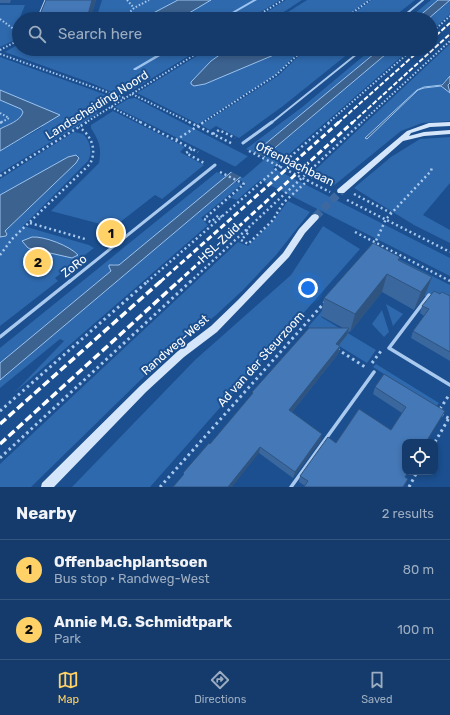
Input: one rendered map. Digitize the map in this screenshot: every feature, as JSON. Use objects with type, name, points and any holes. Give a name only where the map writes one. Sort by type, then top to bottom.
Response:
[{"type":"main road","points":[[341,191],[409,132],[434,124],[450,124]]},
{"type":"main road","points":[[395,143],[420,135],[450,132]]},
{"type":"main road","name":"Randweg-West","points":[[46,487],[143,389],[181,354],[214,329],[241,302],[286,255],[302,231],[315,217]]},
{"type":"street","points":[[41,12],[46,0]]},
{"type":"lane","points":[[408,12],[423,0]]},
{"type":"lane","points":[[243,143],[290,109],[354,56]]},
{"type":"lane","name":"ZoRo","points":[[0,337],[215,165]]},
{"type":"lane","points":[[429,295],[389,348],[450,385]]},
{"type":"lane","points":[[292,487],[374,372]]},
{"type":"path","points":[[127,0],[134,8]]},
{"type":"path","points":[[130,12],[134,8],[150,0]]},
{"type":"path","points":[[263,12],[283,0]]},
{"type":"path","points":[[354,12],[370,0]]},
{"type":"path","points":[[438,27],[450,16]]},
{"type":"path","points":[[0,19],[12,28]]},
{"type":"path","name":"HSL-Zuid","points":[[438,52],[450,41]]},
{"type":"path","points":[[0,50],[12,44]]},
{"type":"path","points":[[0,54],[124,98]]},
{"type":"path","name":"Landscheiding Noord","points":[[0,176],[193,56]]},
{"type":"path","points":[[176,140],[276,75],[296,56]]},
{"type":"path","name":"HSL-Zuid","points":[[0,411],[405,56]]},
{"type":"path","name":"HSL-Zuid","points":[[0,458],[434,56]]},
{"type":"path","name":"Offenbachbaan","points":[[132,94],[240,147]]},
{"type":"path","points":[[111,107],[198,152]]},
{"type":"path","points":[[0,113],[9,118],[0,123]]},
{"type":"path","points":[[0,255],[7,243],[30,223],[92,162],[94,151],[92,143],[86,133],[79,127]]},
{"type":"path","points":[[213,134],[219,130],[234,137]]},
{"type":"path","points":[[192,149],[186,153],[202,162]]},
{"type":"path","name":"Offenbachbaan","points":[[247,151],[331,192]]},
{"type":"path","points":[[370,250],[376,243],[386,219],[431,171],[432,166]]},
{"type":"path","points":[[222,217],[219,215],[211,222],[204,218],[244,184],[224,174]]},
{"type":"path","points":[[246,230],[249,232],[241,240],[248,244],[272,220],[283,203],[315,174],[319,176]]},
{"type":"path","points":[[359,196],[391,213]]},
{"type":"path","name":"Offenbachbaan","points":[[345,199],[450,252]]},
{"type":"path","points":[[30,223],[85,239]]},
{"type":"path","points":[[355,232],[450,281]]},
{"type":"path","name":"Ad van der Steurzoom","points":[[160,487],[329,298]]},
{"type":"path","points":[[302,328],[308,332]]},
{"type":"path","points":[[331,346],[368,368],[385,346],[389,348]]},
{"type":"path","points":[[437,439],[449,419],[438,412],[450,393]]},
{"type":"path","points":[[409,487],[415,475]]},
{"type":"shaded area","points":[[102,0],[178,0],[155,12],[98,12]]},
{"type":"shaded area","points":[[178,0],[211,0],[191,12],[155,12]]},
{"type":"shaded area","points":[[211,0],[280,0],[260,12],[191,12]]},
{"type":"shaded area","points":[[286,0],[302,0],[284,12],[267,12]]},
{"type":"shaded area","points":[[307,0],[369,0],[352,12],[288,12]]},
{"type":"shaded area","points":[[372,0],[415,0],[400,12],[356,12]]},
{"type":"shaded area","points":[[431,0],[438,0],[424,12],[416,12]]},
{"type":"shaded area","points":[[438,0],[450,0],[436,12],[424,12]]},
{"type":"shaded area","points":[[450,0],[450,14],[438,25],[438,12],[436,12]]},
{"type":"shaded area","points":[[0,5],[25,5],[22,12],[12,12],[12,41],[0,47]]},
{"type":"shaded area","points":[[450,44],[450,76],[440,85],[450,93],[450,121],[422,123],[401,131],[332,187],[314,177],[318,174],[314,171]]},
{"type":"shaded area","points":[[12,48],[12,55],[5,52]]},
{"type":"shaded area","points":[[16,56],[188,56],[131,91],[123,94],[112,92]]},
{"type":"shaded area","points":[[197,56],[218,56],[211,61],[191,84],[194,86],[205,84],[271,56],[295,56],[275,75],[198,124],[137,93]]},
{"type":"shaded area","points":[[218,56],[271,56],[205,84],[194,86],[191,84],[191,82],[211,61]]},
{"type":"shaded area","points":[[299,56],[345,56],[283,106],[239,138],[216,126],[210,130],[201,125],[278,76]]},
{"type":"shaded area","points":[[364,56],[372,56],[255,153],[246,149],[301,108]]},
{"type":"shaded area","points":[[372,56],[384,56],[0,380],[0,363],[111,271],[109,265],[119,265]]},
{"type":"shaded area","points":[[384,56],[402,56],[273,168],[450,258],[450,276],[260,180],[237,200],[231,198],[207,219],[246,184],[238,179],[246,172],[115,107],[128,99],[135,98],[259,162]]},
{"type":"shaded area","points":[[0,57],[115,98],[96,111],[98,113],[0,173],[0,151],[41,128],[49,111],[0,90]]},
{"type":"shaded area","points":[[450,76],[450,83],[448,85],[450,93],[441,86],[418,90],[367,139],[365,138],[417,90],[424,87],[442,85]]},
{"type":"shaded area","points":[[0,90],[60,115],[0,151],[0,129],[20,118],[23,112],[21,109],[0,100]]},
{"type":"shaded area","points":[[0,100],[21,109],[23,112],[20,118],[0,129]]},
{"type":"shaded area","points":[[113,111],[185,147],[180,152],[204,165],[162,199],[155,195],[101,237],[108,226],[51,211],[99,163],[99,145],[91,125]]},
{"type":"shaded area","points":[[74,132],[83,134],[87,140],[90,147],[90,158],[23,226],[89,245],[94,248],[55,278],[58,281],[0,326],[0,237],[6,236],[7,234],[4,232],[74,165],[79,158],[77,155],[68,157],[0,195],[0,179]]},
{"type":"shaded area","points":[[450,137],[450,183],[423,215],[450,230],[450,243],[414,225],[354,188],[391,157],[420,139]]},
{"type":"shaded area","points":[[76,155],[79,158],[76,163],[5,231],[7,234],[6,236],[0,237],[0,195],[68,157]]},
{"type":"shaded area","points":[[217,172],[226,177],[119,265],[113,264],[110,269],[112,270],[0,363],[0,348]]},
{"type":"shaded area","points":[[235,182],[242,184],[201,218],[208,225],[14,393],[64,341],[60,339],[0,388],[0,380]]},
{"type":"shaded area","points":[[288,201],[310,212],[276,255],[243,290],[216,315],[161,360],[31,487],[0,487],[0,464],[238,242],[248,246],[274,220]]},
{"type":"shaded area","points":[[323,226],[360,249],[150,487],[72,487],[195,360],[291,275]]},
{"type":"shaded area","points":[[32,237],[43,238],[56,242],[69,248],[78,255],[72,258],[28,248],[22,241]]},
{"type":"shaded area","points":[[377,248],[450,285],[450,309],[366,265],[321,317],[376,350],[367,363],[308,327]]},
{"type":"shaded area","points":[[386,304],[403,314],[393,326]]},
{"type":"shaded area","points":[[382,310],[389,332],[384,337],[372,324]]},
{"type":"shaded area","points":[[376,364],[439,403],[436,407],[373,367]]},
{"type":"pier","points":[[253,152],[266,158],[243,178],[230,171]]},
{"type":"building","points":[[46,0],[92,0],[89,12],[41,12]]},
{"type":"building","points":[[373,243],[400,257],[398,260],[432,277],[421,292],[387,274],[355,314],[324,298]]},
{"type":"building","points":[[434,291],[440,294],[442,292],[450,296],[450,352],[413,331],[429,309],[422,306]]},
{"type":"building","points":[[309,328],[349,328],[336,344],[340,346],[289,410],[322,434],[295,472],[260,447],[228,487],[173,487],[184,474],[183,473],[209,443],[210,444],[253,393],[252,392]]},
{"type":"building","points":[[384,374],[445,411],[428,439],[402,439],[402,475],[406,475],[405,477],[408,479],[403,487],[304,487],[308,481],[300,476],[328,437],[336,443],[359,409],[391,430],[406,407],[375,387]]},
{"type":"waterway","points":[[234,12],[255,0]]},
{"type":"waterway","points":[[135,69],[158,56]]},
{"type":"tunnel","points":[[315,217],[341,191]]},
{"type":"railway","points":[[438,34],[450,23]]},
{"type":"railway","points":[[438,45],[450,34]]},
{"type":"railway","points":[[338,123],[413,56]]},
{"type":"railway","points":[[352,123],[426,56]]},
{"type":"railway","points":[[160,282],[339,122]]},
{"type":"railway","points":[[178,282],[353,122]]},
{"type":"railway","points":[[0,424],[161,281]]},
{"type":"railway","points":[[0,444],[179,281]]},
{"type":"place","name":"Offenbachplantsoen","points":[[111,233]]},
{"type":"place","name":"Annie M.G. Schmidtpark","points":[[38,262]]}]
